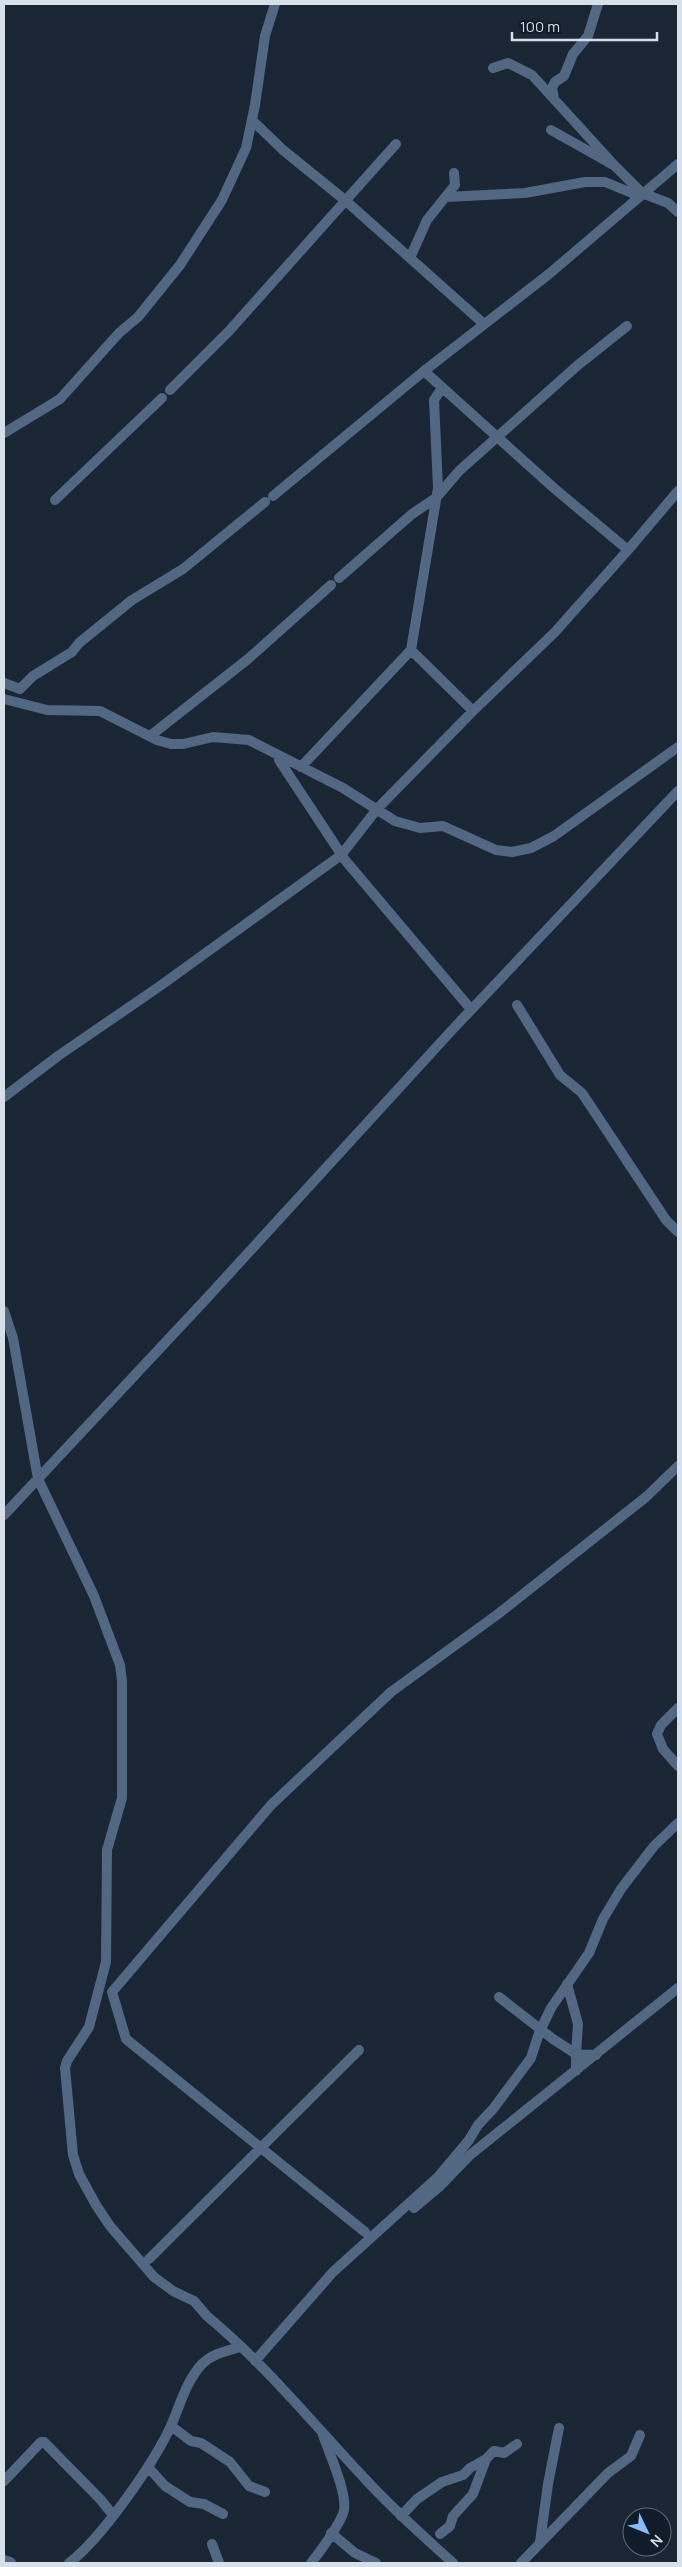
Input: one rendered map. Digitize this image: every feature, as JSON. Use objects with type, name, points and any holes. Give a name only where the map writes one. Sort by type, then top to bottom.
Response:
[{"type":"street","points":[[4,433],[60,399],[119,333],[138,317],[171,277],[222,200],[246,148],[264,36],[275,4]]},
{"type":"street","points":[[554,100],[552,88],[555,82],[564,76],[573,54],[588,36],[598,4]]},
{"type":"street","points":[[493,68],[508,63],[532,75],[641,195]]},
{"type":"street","points":[[252,120],[283,150],[346,201],[484,324]]},
{"type":"street","points":[[551,130],[615,166]]},
{"type":"street","points":[[55,500],[166,394],[228,331],[396,144]]},
{"type":"street","points":[[4,683],[20,689],[33,676],[58,662],[132,600],[183,569],[424,371],[549,274],[678,164]]},
{"type":"street","points":[[410,258],[427,220],[455,185],[454,173]]},
{"type":"street","points":[[446,197],[525,193],[605,182],[668,203],[678,212]]},
{"type":"street","points":[[150,736],[248,659],[412,514],[436,498],[458,471],[498,438],[578,365],[627,326]]},
{"type":"street","points":[[424,371],[498,438],[628,550]]},
{"type":"street","points":[[301,767],[411,650],[438,488],[434,400],[442,388]]},
{"type":"street","points":[[4,1097],[58,1056],[160,986],[339,856],[377,809],[473,711],[555,632],[678,491]]},
{"type":"street","points":[[411,650],[473,711]]},
{"type":"street","points":[[4,699],[48,710],[100,711],[150,736],[177,744],[213,737],[250,740],[401,824],[420,828],[443,826],[496,850],[512,852],[531,848],[554,836],[678,748]]},
{"type":"street","points":[[279,760],[339,856],[469,1007]]},
{"type":"street","points":[[4,1514],[206,1299],[453,1029],[678,792]]},
{"type":"street","points":[[517,1005],[560,1075],[582,1093],[666,1220],[678,1232]]},
{"type":"street","points":[[4,1311],[13,1338],[38,1479],[94,1596],[120,1664],[122,1681],[122,1798],[108,1850],[106,1962],[89,2027],[67,2061],[65,2068],[73,2154],[79,2174],[103,2217],[143,2264],[164,2285],[196,2302],[204,2313],[255,2361],[322,2429],[367,2482],[453,2563]]},
{"type":"street","points":[[365,2232],[126,2039],[112,1992],[270,1805],[384,1699],[505,1608],[646,1497],[678,1466]]},
{"type":"street","points":[[678,1708],[661,1725],[657,1734],[663,1749],[678,1766]]},
{"type":"street","points":[[367,2244],[438,2177],[532,2058],[541,2030],[567,1984],[589,1953],[603,1919],[620,1889],[654,1846],[678,1823]]},
{"type":"street","points":[[567,1984],[578,2024],[576,2071]]},
{"type":"street","points":[[255,2361],[333,2272],[439,2187],[470,2155],[678,1988]]},
{"type":"street","points":[[499,1997],[541,2030],[576,2054],[596,2055]]},
{"type":"street","points":[[149,2260],[359,2050]]},
{"type":"street","points":[[70,2563],[84,2551],[148,2467],[172,2426],[190,2384],[202,2364],[212,2356],[240,2347]]},
{"type":"street","points":[[172,2426],[191,2441],[201,2443],[230,2462],[249,2486],[265,2492]]},
{"type":"street","points":[[540,2542],[548,2484],[559,2428]]},
{"type":"street","points":[[311,2563],[343,2514],[344,2503],[322,2429]]},
{"type":"street","points":[[521,2563],[608,2473],[631,2456],[640,2435]]},
{"type":"street","points":[[4,2481],[40,2442],[44,2442],[113,2514]]},
{"type":"street","points":[[401,2516],[416,2499],[442,2482],[463,2475],[494,2451],[504,2453],[517,2444]]},
{"type":"street","points":[[440,2534],[450,2526],[454,2516],[473,2494],[486,2459]]},
{"type":"street","points":[[148,2467],[165,2486],[190,2502],[204,2504],[223,2514]]},
{"type":"street","points":[[331,2533],[355,2553],[376,2563]]},
{"type":"street","points":[[212,2544],[219,2563]]},
{"type":"street","points":[[4,2561],[10,2563]]}]
